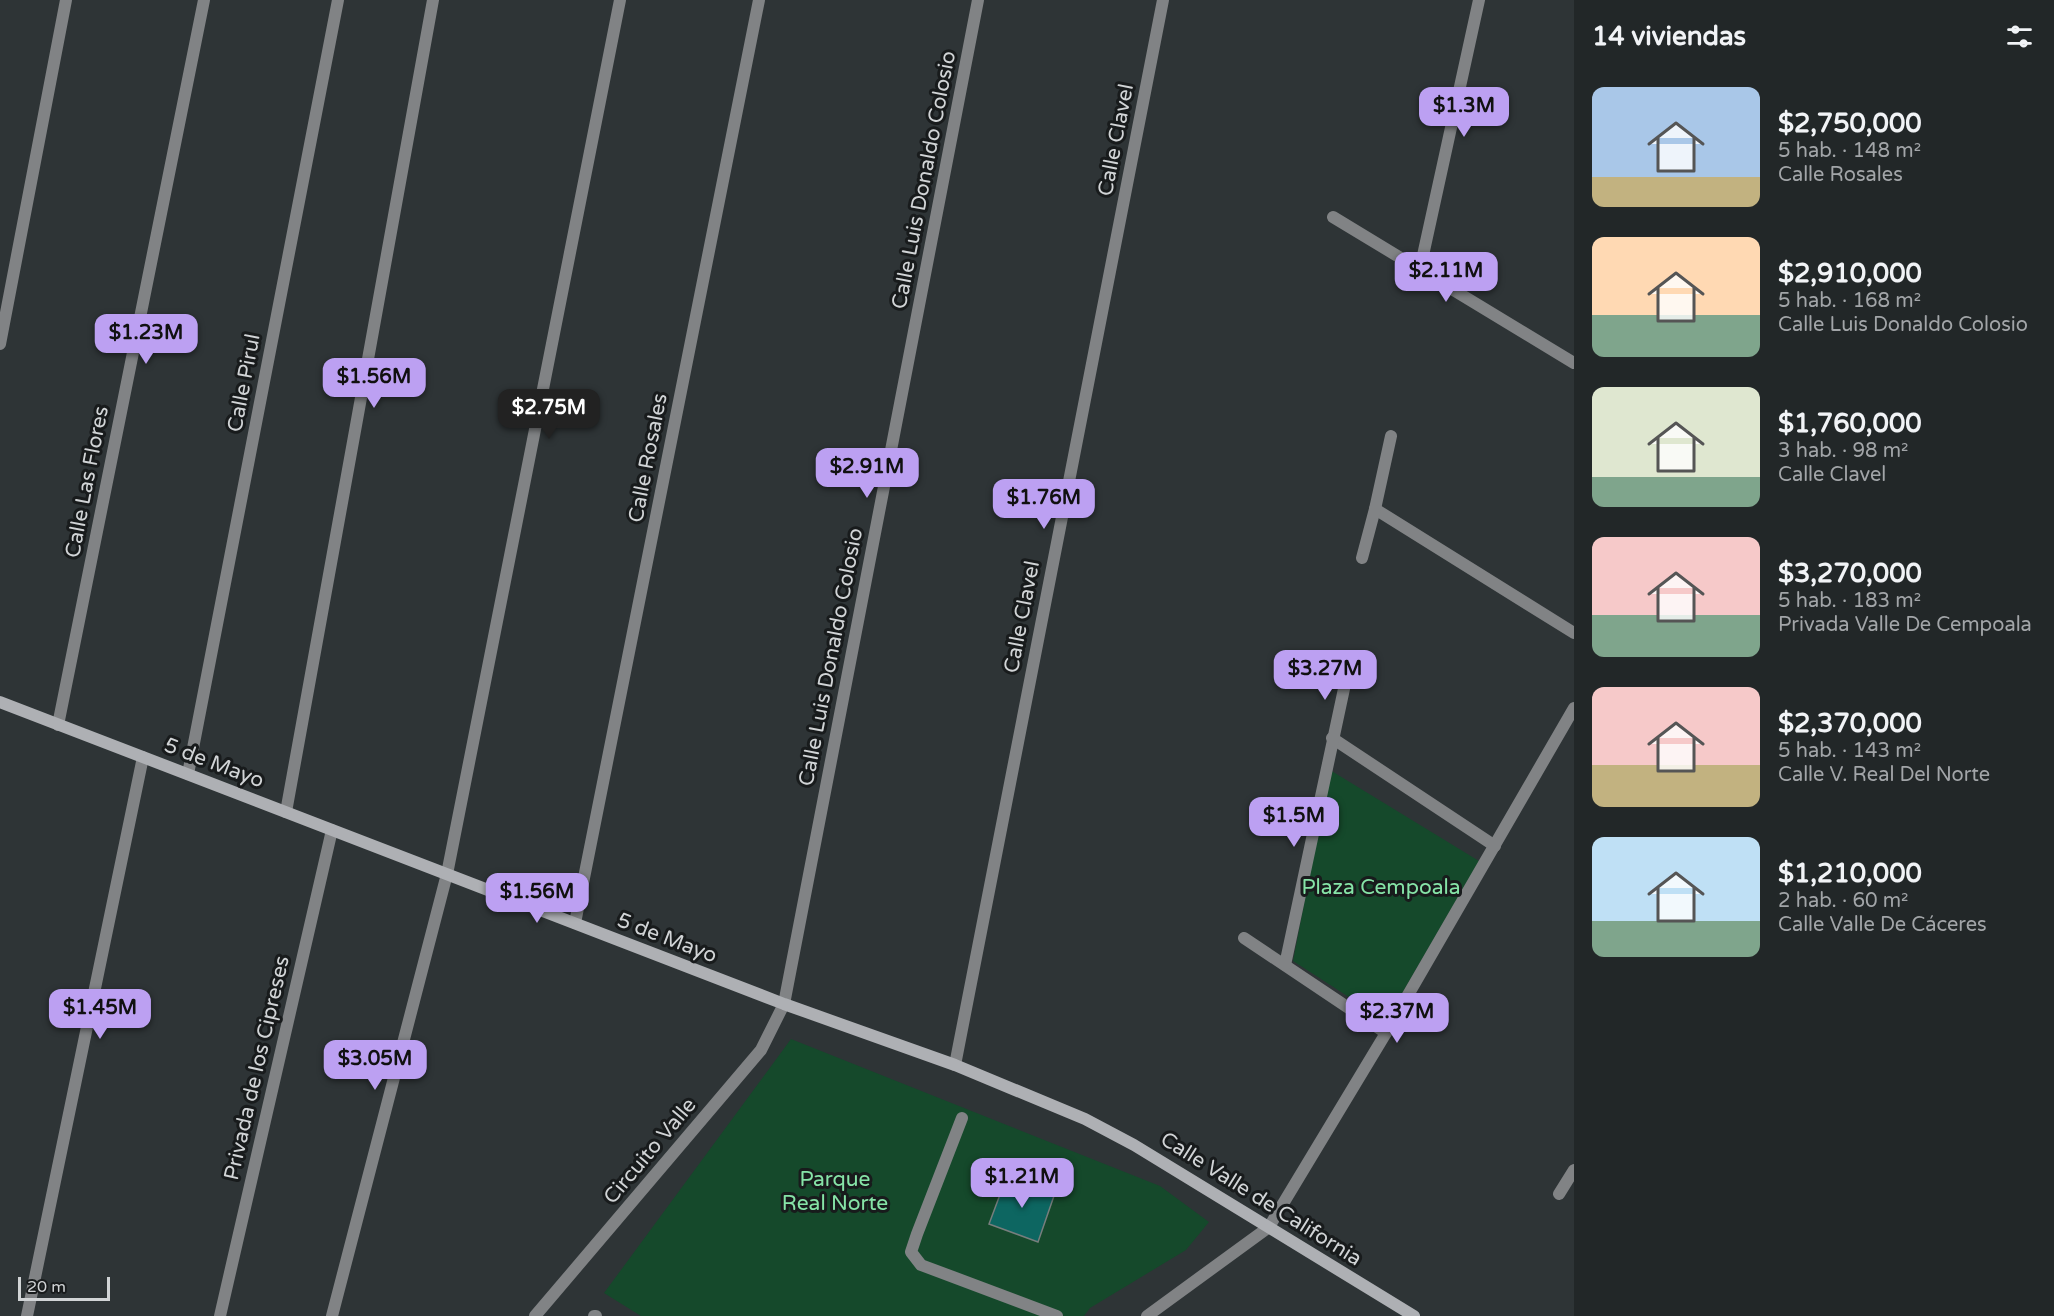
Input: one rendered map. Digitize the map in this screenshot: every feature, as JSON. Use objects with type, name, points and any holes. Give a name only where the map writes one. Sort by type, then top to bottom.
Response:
[{"type":"street","points":[[0,344],[66,0]]},
{"type":"street","name":"Calle Las Flores","points":[[58,724],[204,0]]},
{"type":"street","name":"Calle Pirul","points":[[188,774],[338,0]]},
{"type":"street","points":[[286,812],[433,0]]},
{"type":"street","points":[[332,1316],[447,874],[620,0]]},
{"type":"street","name":"Calle Rosales","points":[[574,923],[759,0]]},
{"type":"street","name":"Calle Luis Donaldo Colosio","points":[[784,1004],[978,0]]},
{"type":"street","name":"Calle Clavel","points":[[955,1065],[1163,0]]},
{"type":"street","points":[[1420,269],[1479,0]]},
{"type":"street","points":[[1333,217],[1574,363]]},
{"type":"street","points":[[1362,558],[1376,509],[1391,436]]},
{"type":"street","points":[[1376,509],[1574,633]]},
{"type":"street","points":[[1284,965],[1348,670]]},
{"type":"street","name":"5 de Mayo","points":[[0,702],[784,1004],[955,1065],[1085,1119]]},
{"type":"street","points":[[1147,1316],[1269,1227],[1386,1033],[1574,708]]},
{"type":"street","points":[[1332,738],[1495,846]]},
{"type":"street","points":[[27,1316],[143,757]]},
{"type":"street","name":"Privada de los Cipreses","points":[[220,1316],[333,830]]},
{"type":"street","points":[[1244,938],[1386,1033]]},
{"type":"street","name":"Circuito Valle","points":[[535,1316],[761,1050],[784,1004]]},
{"type":"street","points":[[962,1118],[911,1252],[921,1265],[1057,1316]]},
{"type":"street","name":"Calle Valle de California","points":[[1085,1119],[1134,1144],[1414,1316]]},
{"type":"street","points":[[1559,1194],[1574,1170]]},
{"type":"green space","name":"Plaza Cempoala","points":[[1330,770],[1479,861],[1386,1021],[1293,961]]},
{"type":"green space","name":"Parque Real Norte","points":[[791,1039],[1160,1186],[1209,1222],[1186,1250],[1090,1308],[1084,1316],[641,1316],[604,1293]]},
{"type":"building","points":[[1007,1176],[1055,1193],[1038,1242],[989,1224]]}]
